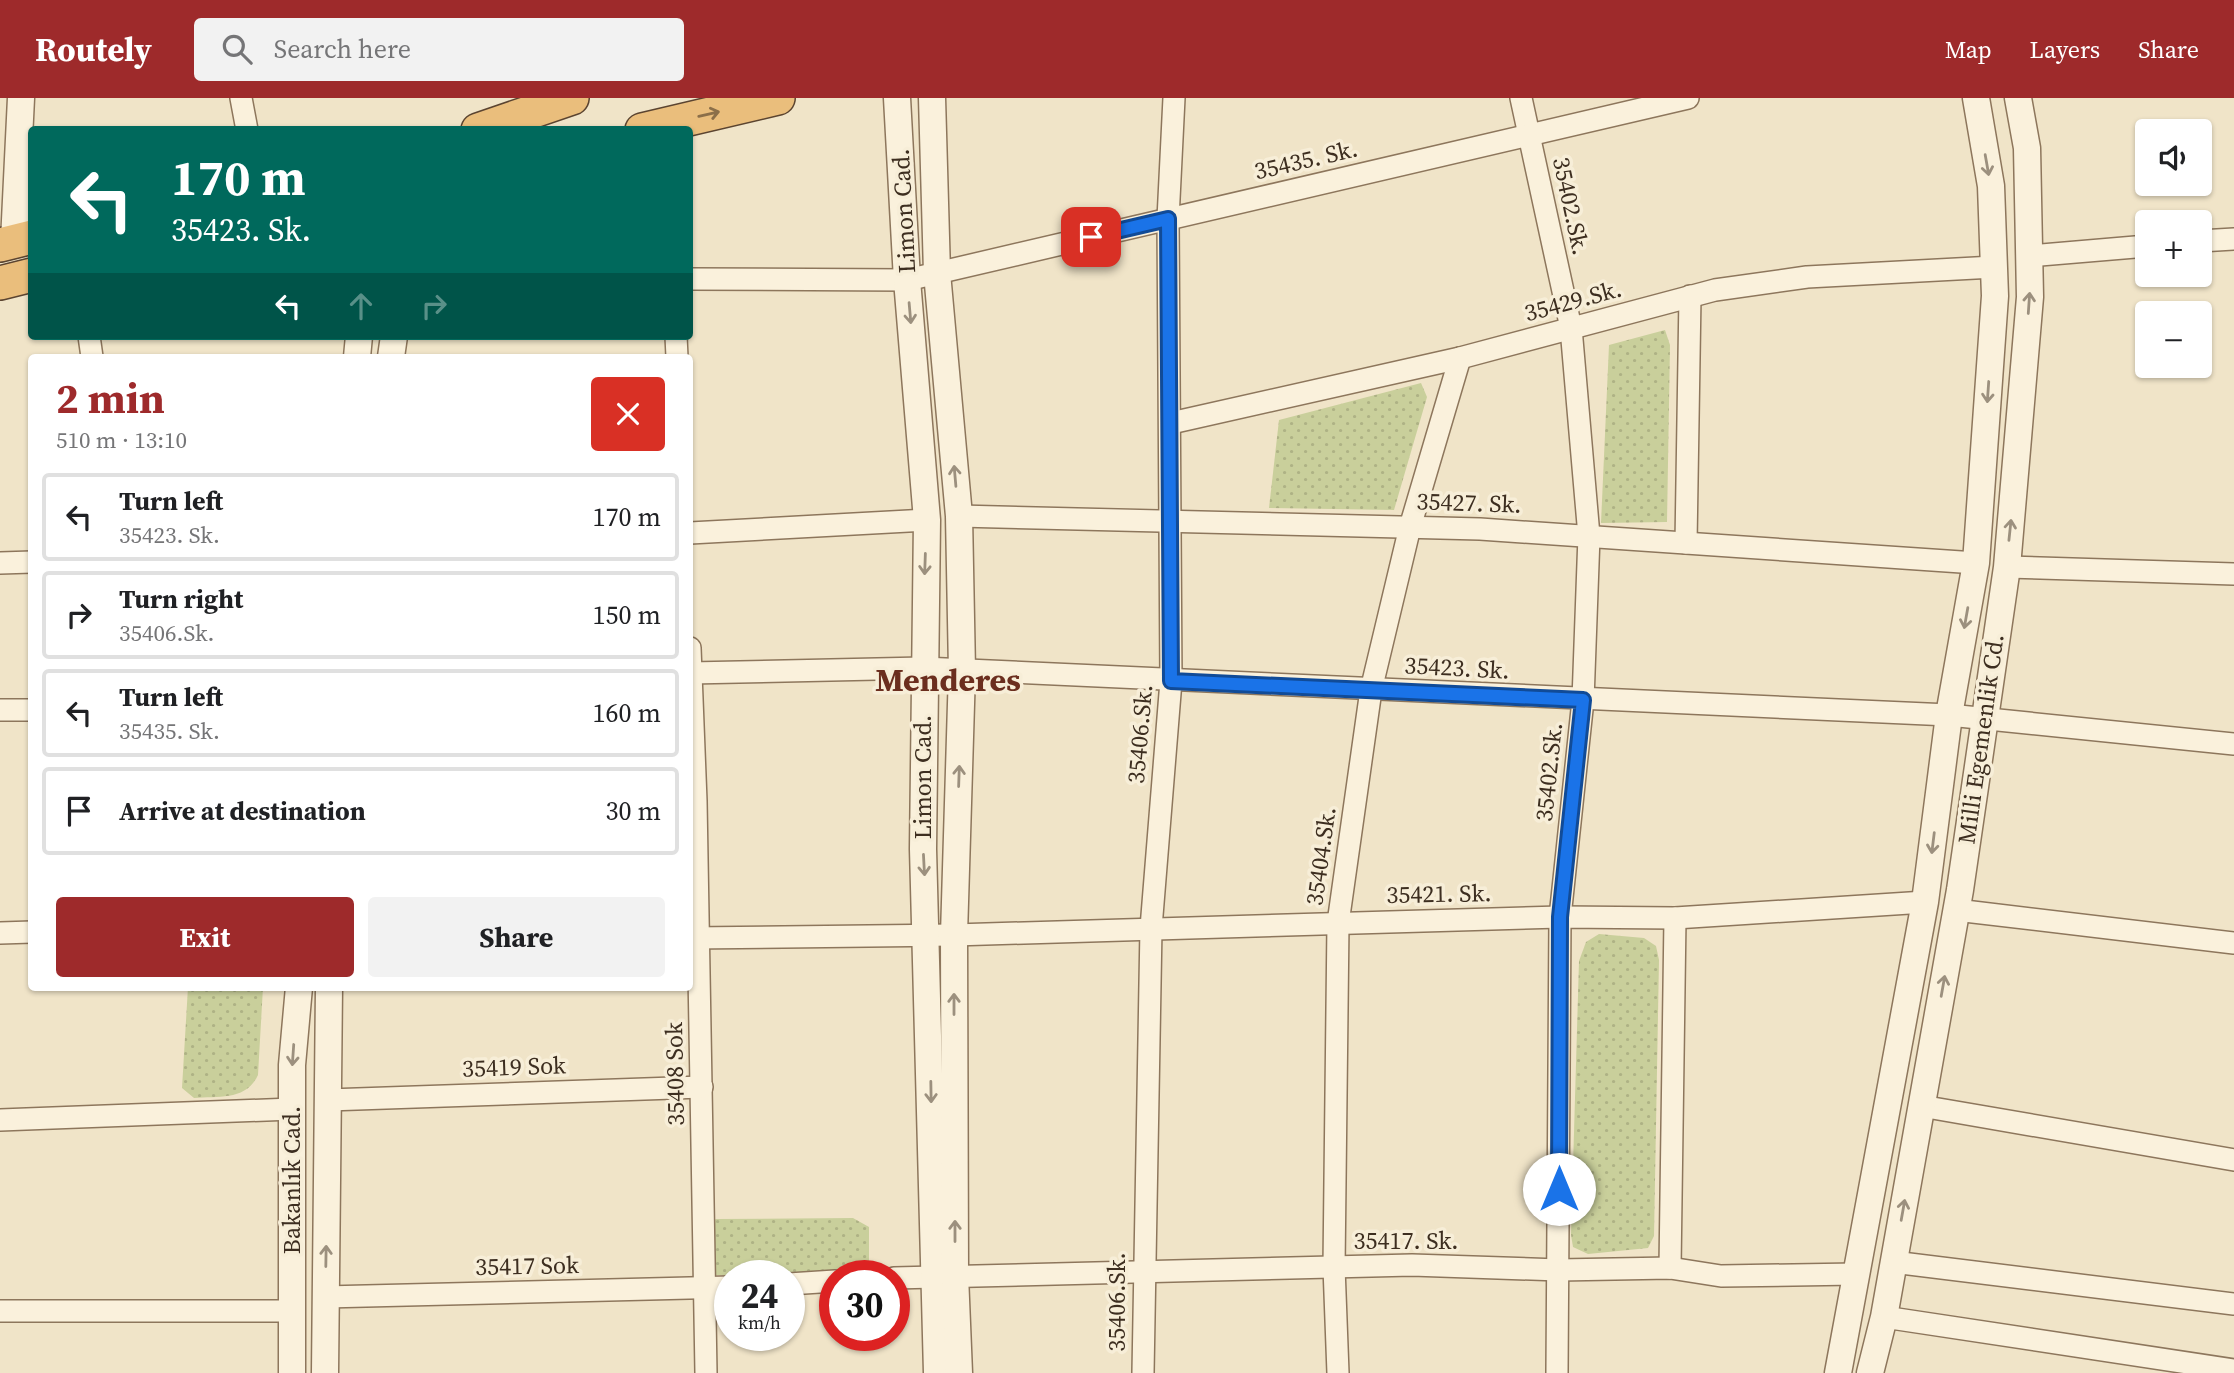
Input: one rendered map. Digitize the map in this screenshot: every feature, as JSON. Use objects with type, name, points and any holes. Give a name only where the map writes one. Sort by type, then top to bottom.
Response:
[{"type":"highway","points":[[494,117],[572,98]]},
{"type":"highway","points":[[659,126],[778,98]]},
{"type":"highway","points":[[0,283],[28,276]]},
{"type":"street","points":[[15,241],[21,98]]},
{"type":"street","points":[[241,98],[246,126]]},
{"type":"street","name":"Limon Cad.","points":[[897,98],[907,280],[927,520],[923,668],[923,849],[927,936],[945,1275],[959,1373]]},
{"type":"street","name":"Limon Cad.","points":[[932,98],[937,273],[958,516],[962,671],[945,1275],[937,1373]]},
{"type":"street","name":"35406.Sk.","points":[[1143,1373],[1151,928],[1171,681],[1168,219],[1174,98]]},
{"type":"street","name":"35402.Sk.","points":[[1521,98],[1571,328],[1589,536],[1583,700],[1560,917],[1557,1373]]},
{"type":"street","name":"35435. Sk.","points":[[693,279],[907,280],[1688,98]]},
{"type":"street","points":[[1838,1373],[1925,902],[1950,715],[1976,563],[1995,296],[1991,186],[1976,98]]},
{"type":"street","name":"Milli Egemenlik Cd.","points":[[1870,1373],[1884,1317],[1956,910],[2007,567],[2030,297],[2027,148],[2018,98]]},
{"type":"street","points":[[2212,241],[2234,239]]},
{"type":"street","points":[[2029,256],[2135,247]]},
{"type":"street","name":"35429.Sk.","points":[[1171,423],[1460,358],[1715,289],[1807,277],[1994,267]]},
{"type":"street","points":[[1686,543],[1690,296]]},
{"type":"street","name":"35404.Sk.","points":[[1338,1373],[1334,1267],[1338,923],[1371,690],[1410,527],[1460,358]]},
{"type":"street","name":"35427. Sk.","points":[[958,516],[1410,527],[1589,536],[1976,563]]},
{"type":"street","points":[[693,534],[927,520]]},
{"type":"street","points":[[0,563],[28,562]]},
{"type":"street","points":[[2007,567],[2234,574]]},
{"type":"street","name":"35423. Sk.","points":[[693,673],[923,668],[1950,715],[2234,744]]},
{"type":"street","points":[[0,710],[28,710]]},
{"type":"street","name":"35408 Sok","points":[[693,872],[702,1087],[706,1373]]},
{"type":"street","name":"35421. Sk.","points":[[694,938],[927,936],[1560,917],[1675,918],[1925,902]]},
{"type":"street","points":[[1956,910],[2234,943]]},
{"type":"street","points":[[1670,1268],[1675,918]]},
{"type":"street","points":[[0,933],[28,932]]},
{"type":"street","name":"Bakanlık Cad.","points":[[292,1373],[292,1109],[299,991]]},
{"type":"street","name":"Bakanlık Cad.","points":[[325,1373],[329,991]]},
{"type":"street","name":"35419 Sok","points":[[328,1100],[702,1087]]},
{"type":"street","points":[[1921,1106],[2234,1160]]},
{"type":"street","points":[[0,1120],[292,1109]]},
{"type":"street","points":[[1893,1262],[2234,1304]]},
{"type":"street","name":"35417. Sk.","points":[[945,1275],[1412,1265],[1559,1270],[1670,1268],[1721,1276],[1856,1274]]},
{"type":"street","points":[[910,1277],[945,1275]]},
{"type":"street","name":"35417 Sok","points":[[325,1297],[714,1288]]},
{"type":"street","points":[[0,1311],[291,1311]]},
{"type":"street","points":[[1884,1317],[2234,1370]]},
{"type":"green space","points":[[1665,330],[1670,345],[1667,522],[1601,523],[1609,345]]},
{"type":"green space","points":[[1421,383],[1427,397],[1394,510],[1269,508],[1279,420]]},
{"type":"green space","points":[[1599,934],[1644,938],[1656,946],[1659,960],[1654,1236],[1648,1248],[1588,1254],[1573,1247],[1571,1235],[1579,961],[1586,942]]},
{"type":"green space","points":[[188,991],[263,991],[258,1075],[253,1083],[239,1093],[222,1097],[194,1098],[182,1088]]},
{"type":"green space","points":[[853,1218],[869,1227],[869,1260],[819,1260],[819,1274],[805,1274],[805,1260],[714,1260],[714,1274],[708,1269],[708,1224],[716,1219]]},
{"type":"district","name":"Menderes","points":[[948,680]]},
{"type":"route","points":[[1091,237],[1168,219],[1171,681],[1583,700],[1560,917],[1559,1189]]}]
